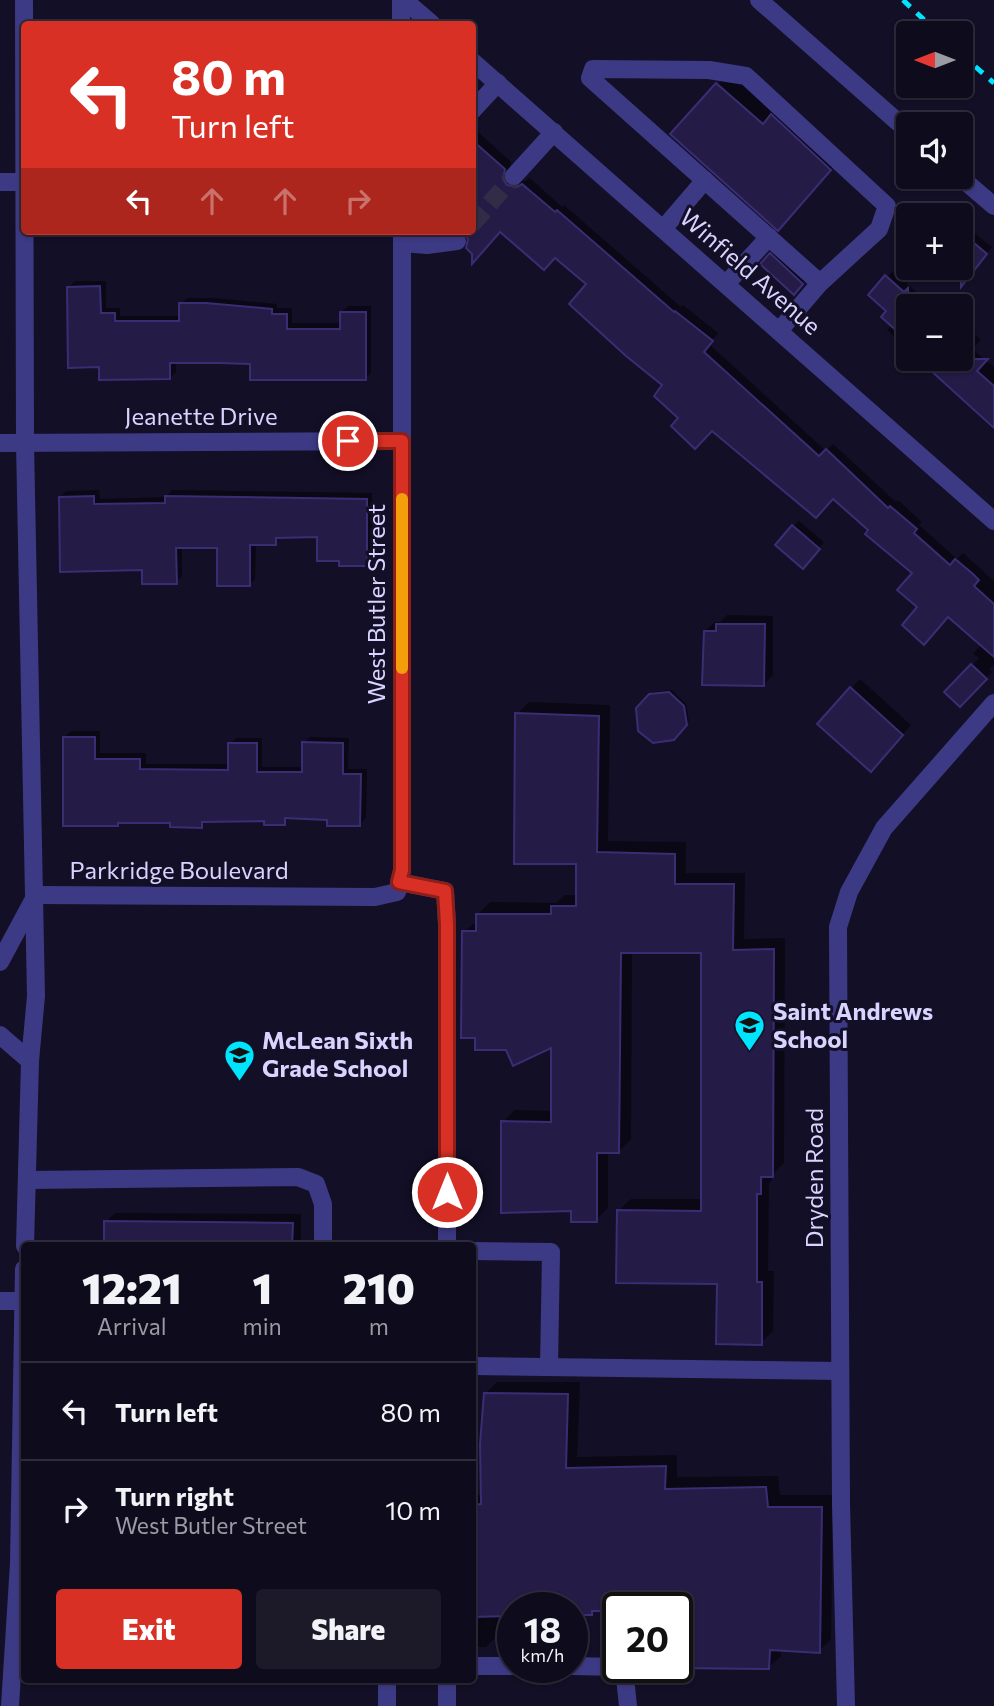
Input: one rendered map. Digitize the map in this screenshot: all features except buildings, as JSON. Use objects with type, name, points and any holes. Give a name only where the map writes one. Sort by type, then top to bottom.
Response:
[{"type":"street","points":[[24,0],[24,21]]},
{"type":"street","points":[[401,21],[403,0]]},
{"type":"street","points":[[403,0],[428,21]]},
{"type":"street","points":[[759,0],[896,120]]},
{"type":"street","name":"Winfield Avenue","points":[[476,64],[994,521]]},
{"type":"street","points":[[779,331],[820,283],[879,229],[887,206],[746,76],[709,70],[593,69],[590,78],[820,283]]},
{"type":"street","points":[[476,107],[498,83]]},
{"type":"street","points":[[514,176],[554,132]]},
{"type":"street","points":[[663,229],[705,180]]},
{"type":"street","points":[[0,182],[21,182]]},
{"type":"street","points":[[973,188],[994,206]]},
{"type":"street","points":[[24,235],[24,443],[36,895],[36,996],[30,1062],[25,1242]]},
{"type":"street","points":[[402,237],[428,245],[457,241]]},
{"type":"street","name":"West Butler Street","points":[[398,887],[402,870],[402,237]]},
{"type":"street","points":[[726,284],[769,237]]},
{"type":"street","name":"Jeanette Drive","points":[[0,443],[402,441]]},
{"type":"street","name":"Dryden Road","points":[[846,1706],[840,1370],[838,927],[849,892],[884,828],[994,703]]},
{"type":"street","name":"Parkridge Boulevard","points":[[0,961],[36,895],[375,897],[398,887],[445,891],[447,1242]]},
{"type":"street","points":[[0,1035],[30,1062]]},
{"type":"street","points":[[27,1180],[298,1177],[316,1184],[323,1204],[323,1242]]},
{"type":"street","points":[[476,1251],[551,1252],[549,1367]]},
{"type":"street","points":[[0,1301],[21,1301]]},
{"type":"street","points":[[476,1366],[840,1370]]},
{"type":"street","points":[[10,1706],[19,1563],[21,1458]]},
{"type":"street","points":[[476,1666],[497,1666]]},
{"type":"street","points":[[387,1683],[387,1706]]},
{"type":"street","points":[[447,1683],[447,1706]]},
{"type":"street","points":[[626,1683],[628,1706]]},
{"type":"tunnel","points":[[476,219],[514,176]]},
{"type":"railway","points":[[903,0],[925,21]]},
{"type":"railway","points":[[973,65],[994,83]]},
{"type":"slow traffic","points":[[402,499],[402,668]]},
{"type":"place","name":"Saint Andrews School","points":[[750,1053]]},
{"type":"place","name":"McLean Sixth Grade School","points":[[239,1082]]},
{"type":"route","points":[[348,441],[402,441],[402,870],[399,882],[445,891],[447,1192]]}]
